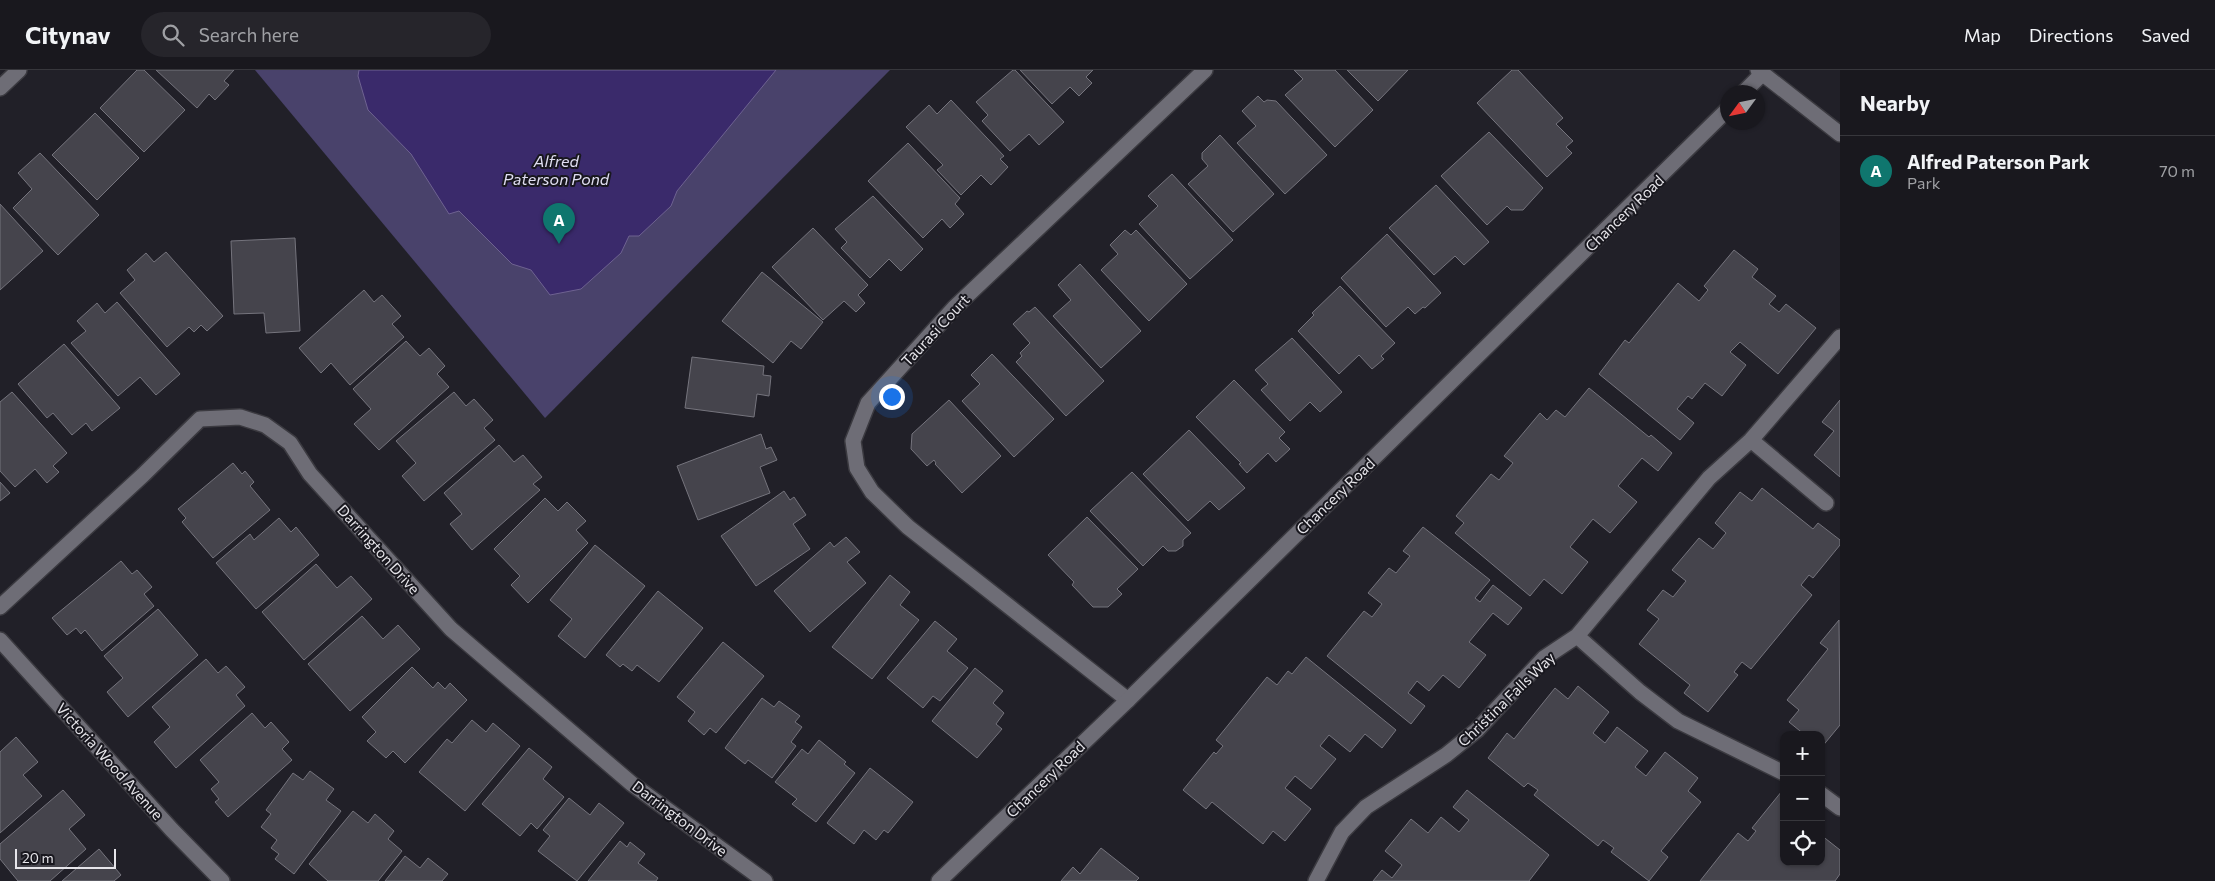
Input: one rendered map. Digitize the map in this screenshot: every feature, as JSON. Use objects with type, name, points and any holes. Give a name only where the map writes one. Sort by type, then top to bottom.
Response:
[{"type":"street","points":[[0,88],[19,70]]},
{"type":"street","name":"Taurasi Court","points":[[1128,700],[908,527],[872,492],[857,468],[853,442],[868,403],[954,308],[1206,70]]},
{"type":"street","points":[[1750,85],[1761,72],[1840,134]]},
{"type":"street","name":"Chancery Road","points":[[939,881],[1128,700],[1720,117]]},
{"type":"street","name":"Christina Falls Way","points":[[1316,881],[1342,832],[1366,807],[1446,755],[1477,730],[1544,658],[1576,636],[1708,478],[1751,440],[1840,337]]},
{"type":"street","name":"Darrington Drive","points":[[0,608],[143,475],[200,419],[240,417],[265,425],[290,443],[310,474],[451,629],[632,784],[764,881]]},
{"type":"street","points":[[1751,440],[1826,504]]},
{"type":"street","points":[[1576,636],[1640,692],[1678,721],[1780,771]]},
{"type":"street","name":"Victoria Wood Avenue","points":[[0,640],[172,830],[222,881]]},
{"type":"street","points":[[1825,797],[1840,808]]},
{"type":"shaded area","points":[[255,70],[890,70],[545,418]]},
{"type":"water","name":"Alfred Paterson Pond","points":[[359,70],[776,70],[677,191],[671,206],[639,236],[629,236],[621,253],[581,289],[550,295],[531,270],[512,264],[459,211],[449,214],[411,154],[368,110],[358,76]]},
{"type":"building","points":[[137,70],[144,70],[185,110],[144,152],[100,108]]},
{"type":"building","points":[[156,70],[234,70],[224,81],[229,85],[215,100],[209,94],[197,108]]},
{"type":"building","points":[[1013,70],[1064,122],[1039,145],[1029,134],[1010,151],[982,121],[988,115],[976,102]]},
{"type":"building","points":[[1020,70],[1093,70],[1086,77],[1092,83],[1079,96],[1070,87],[1052,104]]},
{"type":"building","points":[[1294,70],[1335,70],[1373,110],[1335,147],[1285,95],[1303,79]]},
{"type":"building","points":[[1347,70],[1408,70],[1378,101]]},
{"type":"building","points":[[1512,70],[1518,70],[1563,118],[1556,124],[1573,141],[1566,147],[1572,153],[1547,177],[1477,103]]},
{"type":"building","points":[[1258,96],[1264,102],[1267,100],[1276,101],[1327,155],[1285,194],[1237,143],[1256,126],[1242,111]]},
{"type":"building","points":[[951,100],[1004,156],[1000,159],[1008,167],[991,185],[981,175],[961,195],[937,170],[943,165],[906,127],[929,105],[937,114]]},
{"type":"building","points":[[95,113],[139,158],[97,200],[52,155]]},
{"type":"building","points":[[1489,132],[1543,188],[1523,210],[1511,210],[1507,206],[1487,225],[1441,176]]},
{"type":"building","points":[[1220,135],[1274,194],[1233,232],[1188,184],[1208,166],[1202,159],[1202,153]]},
{"type":"building","points":[[908,143],[960,198],[955,204],[964,214],[950,228],[942,219],[923,238],[868,181]]},
{"type":"building","points":[[40,153],[99,215],[58,255],[13,208],[32,189],[18,173]]},
{"type":"building","points":[[1172,174],[1233,240],[1190,279],[1139,224],[1158,206],[1148,196]]},
{"type":"building","points":[[1436,185],[1489,242],[1464,265],[1455,256],[1434,275],[1389,228]]},
{"type":"building","points":[[873,196],[923,249],[901,271],[889,259],[870,278],[841,248],[847,242],[835,229]]},
{"type":"building","points":[[0,204],[43,251],[0,290]]},
{"type":"building","points":[[813,228],[868,285],[858,295],[865,303],[856,312],[844,301],[823,320],[772,267]]},
{"type":"building","points":[[1125,230],[1131,235],[1136,230],[1187,284],[1149,321],[1101,270],[1118,254],[1110,245]]},
{"type":"building","points":[[1387,234],[1441,293],[1425,308],[1423,307],[1415,314],[1408,307],[1386,327],[1341,278]]},
{"type":"building","points":[[295,238],[300,331],[266,333],[264,313],[234,314],[231,241]]},
{"type":"building","points":[[1734,250],[1758,269],[1752,277],[1776,296],[1769,304],[1779,312],[1786,304],[1816,328],[1778,374],[1740,342],[1730,352],[1746,365],[1722,396],[1705,383],[1692,399],[1688,396],[1677,409],[1694,423],[1680,440],[1599,374],[1625,340],[1629,343],[1678,283],[1699,301],[1708,290],[1704,286]]},
{"type":"building","points":[[166,252],[223,316],[207,331],[201,325],[194,332],[189,327],[167,347],[120,293],[135,280],[127,270],[146,253],[154,262]]},
{"type":"building","points":[[1080,264],[1141,331],[1101,368],[1053,316],[1071,300],[1058,285]]},
{"type":"building","points":[[762,272],[823,322],[801,349],[791,341],[773,363],[722,321]]},
{"type":"building","points":[[1340,286],[1395,343],[1381,356],[1384,359],[1372,369],[1359,355],[1339,374],[1298,331],[1314,315],[1312,313]]},
{"type":"building","points":[[364,290],[374,302],[382,295],[401,316],[392,324],[404,337],[350,385],[331,363],[321,373],[299,348]]},
{"type":"building","points":[[117,302],[180,374],[156,395],[140,377],[118,396],[71,343],[86,331],[77,321],[97,303],[105,313]]},
{"type":"building","points":[[1035,307],[1104,381],[1066,416],[1016,362],[1022,356],[1020,353],[1030,343],[1013,324],[1027,311],[1029,312]]},
{"type":"building","points":[[1292,338],[1342,392],[1320,412],[1310,402],[1290,421],[1261,390],[1268,384],[1255,370]]},
{"type":"building","points":[[406,341],[420,356],[429,348],[445,366],[437,374],[449,387],[379,450],[354,424],[371,409],[353,389]]},
{"type":"building","points":[[64,344],[120,408],[92,431],[86,423],[72,435],[53,413],[47,418],[18,384]]},
{"type":"building","points":[[992,354],[1054,419],[1014,457],[962,401],[980,384],[971,375]]},
{"type":"building","points":[[692,357],[764,366],[763,375],[771,376],[769,396],[757,394],[754,417],[685,408]]},
{"type":"building","points":[[1234,380],[1285,432],[1279,438],[1290,449],[1276,462],[1268,453],[1247,473],[1239,464],[1241,463],[1196,417]]},
{"type":"building","points":[[1589,388],[1649,437],[1651,435],[1672,453],[1658,471],[1642,458],[1618,486],[1637,502],[1610,533],[1593,519],[1570,547],[1588,562],[1562,594],[1544,579],[1530,596],[1455,533],[1464,523],[1456,516],[1491,474],[1499,480],[1513,463],[1504,456],[1540,413],[1547,420],[1556,410],[1565,417]]},
{"type":"building","points":[[12,392],[67,453],[53,466],[59,472],[47,483],[35,469],[15,487],[0,471],[0,402]]},
{"type":"building","points":[[454,392],[466,406],[474,399],[493,420],[484,428],[495,440],[424,501],[402,476],[416,463],[396,441]]},
{"type":"building","points":[[949,400],[1001,456],[962,493],[935,464],[934,460],[927,466],[911,449],[912,434]]},
{"type":"building","points":[[1840,400],[1840,477],[1814,455],[1834,431],[1822,422]]},
{"type":"building","points":[[1189,430],[1245,488],[1219,510],[1210,501],[1188,521],[1143,474]]},
{"type":"building","points":[[761,434],[766,449],[771,447],[777,460],[760,467],[770,493],[698,520],[677,466]]},
{"type":"building","points":[[499,445],[514,462],[523,455],[542,477],[533,484],[540,490],[472,550],[450,524],[462,514],[444,493]]},
{"type":"building","points":[[233,463],[242,474],[245,471],[254,482],[250,486],[270,510],[213,558],[182,522],[186,518],[178,509]]},
{"type":"building","points":[[1132,472],[1191,533],[1183,540],[1183,546],[1176,551],[1168,551],[1163,546],[1143,566],[1090,511]]},
{"type":"building","points":[[0,482],[10,493],[0,501]]},
{"type":"building","points":[[1762,488],[1813,529],[1818,523],[1840,540],[1840,545],[1813,578],[1809,575],[1801,585],[1812,595],[1751,669],[1742,662],[1734,672],[1738,675],[1708,712],[1684,693],[1690,685],[1639,644],[1659,619],[1647,610],[1663,590],[1673,597],[1686,581],[1672,570],[1699,538],[1713,549],[1726,533],[1715,523],[1740,492],[1752,501]]},
{"type":"building","points":[[784,491],[790,500],[794,497],[806,515],[793,524],[810,549],[756,586],[721,536]]},
{"type":"building","points":[[545,498],[558,511],[567,502],[586,521],[576,530],[588,543],[528,603],[511,585],[520,576],[494,549]]},
{"type":"building","points":[[1087,517],[1138,569],[1117,589],[1122,594],[1108,607],[1093,607],[1072,585],[1074,582],[1048,555]]},
{"type":"building","points":[[279,518],[291,532],[296,527],[319,555],[256,609],[216,563],[250,534],[254,540]]},
{"type":"building","points":[[1423,527],[1490,580],[1475,598],[1480,602],[1493,585],[1522,608],[1508,625],[1493,613],[1469,642],[1486,655],[1459,688],[1443,675],[1429,691],[1417,681],[1408,693],[1425,706],[1411,724],[1327,656],[1364,611],[1372,617],[1382,604],[1368,593],[1389,568],[1396,573],[1410,556],[1403,551]]},
{"type":"building","points":[[846,537],[860,552],[847,562],[866,583],[810,632],[774,591],[830,542],[834,547]]},
{"type":"building","points":[[595,545],[645,586],[585,658],[558,636],[572,619],[550,600]]},
{"type":"building","points":[[121,561],[132,574],[137,570],[152,587],[144,594],[154,606],[102,651],[85,630],[81,634],[76,628],[67,635],[52,618]]},
{"type":"building","points":[[316,564],[337,588],[351,576],[372,599],[304,660],[262,612]]},
{"type":"building","points":[[890,575],[910,592],[900,605],[919,620],[872,679],[832,647]]},
{"type":"building","points":[[658,591],[703,628],[659,682],[637,665],[632,671],[623,664],[620,667],[606,655]]},
{"type":"building","points":[[158,609],[198,655],[128,717],[107,692],[123,678],[104,656]]},
{"type":"building","points":[[362,616],[383,639],[398,625],[420,649],[350,711],[308,664]]},
{"type":"building","points":[[1839,620],[1840,725],[1825,743],[1825,731],[1800,731],[1789,722],[1799,710],[1787,700],[1828,649],[1820,643]]},
{"type":"building","points":[[935,621],[957,639],[947,651],[968,668],[940,701],[933,696],[923,708],[887,678]]},
{"type":"building","points":[[723,642],[764,676],[716,733],[710,728],[704,735],[688,721],[695,712],[677,697]]},
{"type":"building","points":[[1306,657],[1396,730],[1382,748],[1365,734],[1350,752],[1329,735],[1320,746],[1336,759],[1311,789],[1295,776],[1285,788],[1311,809],[1285,841],[1273,831],[1263,844],[1212,802],[1206,809],[1183,790],[1214,752],[1216,754],[1223,746],[1216,740],[1267,677],[1277,685],[1288,671],[1292,674]]},
{"type":"building","points":[[206,659],[218,673],[226,666],[245,687],[236,695],[245,706],[176,768],[154,742],[170,727],[152,707]]},
{"type":"building","points":[[412,667],[433,688],[438,682],[445,689],[450,683],[467,700],[405,763],[393,751],[386,758],[367,741],[376,732],[362,717]]},
{"type":"building","points":[[975,668],[1003,691],[993,703],[1004,713],[996,724],[1002,729],[977,758],[932,721]]},
{"type":"building","points":[[1578,686],[1609,712],[1593,733],[1605,743],[1617,727],[1648,751],[1635,767],[1646,776],[1665,752],[1698,778],[1688,791],[1701,802],[1661,851],[1668,857],[1649,881],[1611,852],[1614,848],[1603,840],[1598,846],[1534,795],[1538,790],[1528,783],[1524,787],[1488,758],[1507,733],[1514,739],[1555,688],[1568,699]]},
{"type":"building","points":[[762,698],[774,707],[779,701],[800,716],[795,722],[802,727],[791,742],[796,746],[772,778],[748,760],[745,764],[725,748]]},
{"type":"building","points":[[252,713],[265,728],[271,722],[289,742],[282,749],[292,760],[228,817],[215,802],[219,799],[211,789],[219,782],[200,760]]},
{"type":"building","points":[[472,720],[486,732],[493,723],[520,746],[465,811],[419,772],[447,739],[452,743]]},
{"type":"building","points":[[16,737],[38,762],[23,775],[42,796],[0,833],[0,752]]},
{"type":"building","points":[[819,740],[846,762],[844,764],[855,773],[816,822],[792,804],[797,799],[775,782],[802,749],[808,754]]},
{"type":"building","points":[[529,748],[552,767],[543,779],[564,797],[537,829],[531,823],[520,836],[482,804]]},
{"type":"building","points":[[870,768],[913,802],[888,833],[884,830],[876,840],[864,830],[854,844],[827,823]]},
{"type":"building","points":[[310,771],[334,789],[326,800],[341,811],[294,874],[275,859],[279,854],[271,848],[277,840],[261,827],[271,814],[266,810],[293,773],[303,780]]},
{"type":"building","points":[[63,790],[85,815],[69,829],[86,849],[50,881],[18,881],[0,859],[0,844]]},
{"type":"building","points":[[1467,790],[1549,855],[1529,881],[1373,881],[1382,870],[1392,878],[1402,865],[1385,851],[1411,819],[1428,833],[1441,817],[1459,832],[1469,820],[1453,807]]},
{"type":"building","points":[[1780,793],[1780,866],[1825,866],[1825,838],[1840,850],[1840,874],[1835,881],[1700,881],[1738,833],[1748,841],[1756,831],[1752,828]]},
{"type":"building","points":[[569,798],[590,815],[599,803],[624,823],[577,881],[538,851],[550,836],[543,830]]},
{"type":"building","points":[[353,811],[368,823],[375,814],[394,831],[388,839],[402,851],[378,881],[328,881],[309,864]]},
{"type":"building","points":[[620,841],[627,847],[630,842],[645,854],[638,863],[658,878],[656,881],[588,881]]},
{"type":"building","points":[[1101,848],[1139,878],[1136,881],[1061,881],[1073,867],[1080,874]]},
{"type":"building","points":[[99,849],[121,875],[114,881],[62,881]]},
{"type":"building","points":[[405,856],[420,868],[428,858],[448,874],[442,881],[385,881]]},
{"type":"place","name":"Alfred Paterson Park","points":[[559,244]]}]
